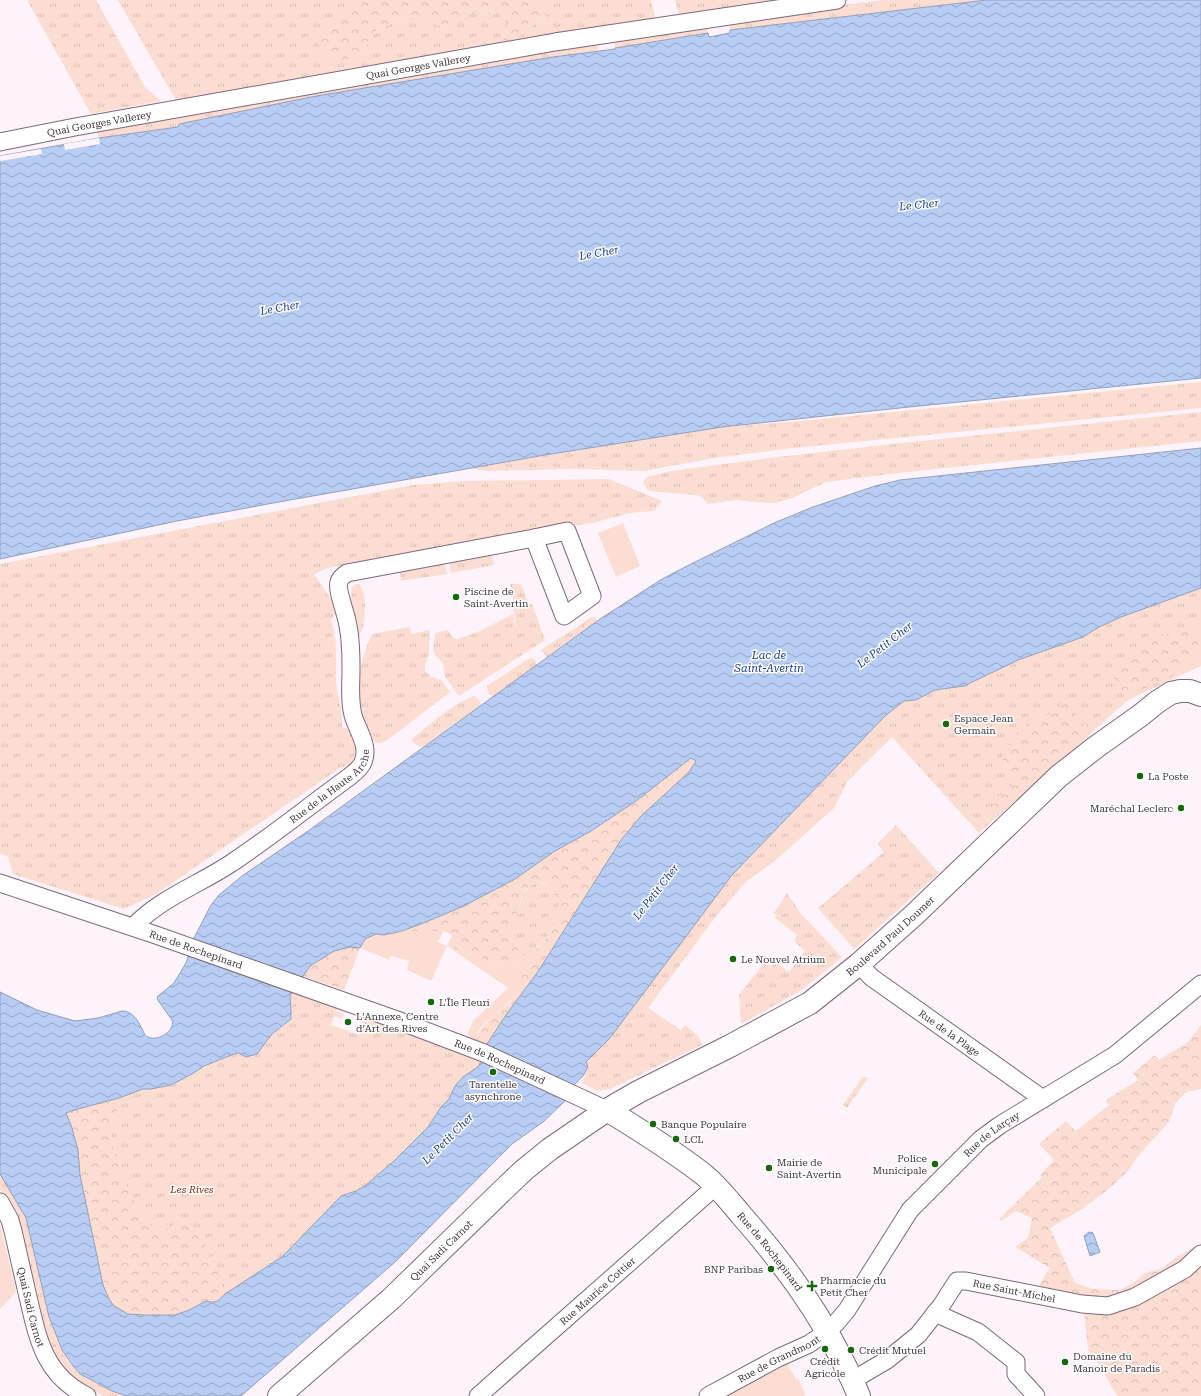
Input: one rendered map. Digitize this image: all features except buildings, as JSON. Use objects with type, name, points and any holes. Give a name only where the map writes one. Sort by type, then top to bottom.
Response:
[{"type":"main road","points":[[1141,715],[1171,693],[1180,690],[1197,689]]},
{"type":"main road","points":[[1141,715],[1158,708],[1174,704],[1188,705],[1201,711]]},
{"type":"main road","name":"Boulevard Paul Doumer","points":[[607,1110],[638,1092],[795,1012],[828,989],[859,964],[914,915],[1059,776],[1141,715]]},
{"type":"main road","name":"Rue de Rochepinard","points":[[607,1110],[640,1129],[703,1174],[716,1186],[798,1284],[828,1331],[856,1388]]},
{"type":"main road","name":"Quai Sadi Carnot","points":[[279,1396],[392,1298],[524,1170],[570,1135],[607,1110]]},
{"type":"street","name":"Quai Georges Vallerey","points":[[0,142],[75,127],[547,43],[837,0]]},
{"type":"street","points":[[567,531],[592,596],[564,616],[551,580],[534,538],[567,531]]},
{"type":"street","name":"Rue de la Haute Arche","points":[[133,927],[146,914],[247,852],[358,770],[363,762],[365,749],[361,732],[353,715],[350,694],[350,638],[347,619],[338,589],[339,581],[347,573],[534,538]]},
{"type":"street","name":"Rue de Rochepinard","points":[[0,883],[298,984],[484,1053],[607,1110]]},
{"type":"street","name":"Rue de la Plage","points":[[859,964],[871,977],[1043,1098]]},
{"type":"street","name":"Rue de Larçay","points":[[828,1331],[847,1310],[910,1210],[981,1140],[996,1128],[1043,1098],[1115,1055],[1201,984]]},
{"type":"street","name":"Rue Maurice Cottier","points":[[478,1396],[716,1186]]},
{"type":"street","name":"Quai Sadi Carnot","points":[[0,1202],[10,1220],[13,1230],[33,1321],[41,1346],[50,1364],[58,1375],[67,1384],[87,1396]]},
{"type":"street","name":"Rue Saint-Michel","points":[[856,1388],[918,1335],[957,1281],[966,1280],[1082,1304],[1108,1306],[1135,1297],[1185,1269],[1201,1254]]},
{"type":"street","points":[[935,1313],[978,1332],[1016,1362],[1016,1374],[1036,1396]]},
{"type":"street","name":"Rue de Grandmont","points":[[708,1396],[778,1358],[809,1344],[828,1331]]},
{"type":"green space","points":[[27,0],[96,0],[145,87],[161,101],[91,114]]},
{"type":"green space","points":[[118,0],[358,0],[342,12],[337,26],[320,56],[329,57],[361,55],[377,29],[416,14],[429,23],[446,27],[467,15],[483,10],[491,10],[497,12],[503,17],[507,30],[502,43],[177,102]]},
{"type":"green space","points":[[358,0],[534,0],[546,17],[509,42],[502,43],[507,27],[503,17],[497,12],[483,10],[475,12],[446,27],[429,23],[416,14],[377,29],[361,55],[345,60],[320,56],[319,37],[336,26],[342,12]]},
{"type":"green space","points":[[534,0],[651,0],[655,18],[509,42],[546,17]]},
{"type":"green space","points":[[675,0],[811,0],[683,17],[679,14]]},
{"type":"green space","points":[[884,0],[987,0],[730,30],[728,21],[772,13]]},
{"type":"green space","points":[[706,25],[708,33],[615,48],[614,38]]},
{"type":"green space","points":[[597,40],[598,51],[316,96],[179,124],[178,127],[99,138],[97,130]]},
{"type":"green space","points":[[1201,382],[1201,408],[793,448],[714,458],[644,471],[577,469],[486,471],[470,468],[722,427],[789,422]]},
{"type":"green space","points":[[1201,412],[1201,441],[826,482],[792,498],[776,503],[736,500],[708,504],[702,497],[696,495],[650,491],[643,483],[646,477],[672,471],[769,458]]},
{"type":"green space","points":[[609,479],[662,501],[654,511],[630,513],[596,522],[328,568],[314,574],[332,600],[335,615],[331,621],[336,644],[337,688],[342,716],[342,727],[348,729],[355,746],[355,754],[352,764],[340,768],[156,894],[124,909],[13,874],[8,856],[0,854],[0,564],[413,485],[463,481]]},
{"type":"green space","points":[[623,523],[640,566],[616,577],[598,533]]},
{"type":"green space","points":[[492,555],[494,565],[451,573],[449,563]]},
{"type":"green space","points":[[445,564],[447,574],[401,581],[400,572]]},
{"type":"green space","points":[[359,584],[362,589],[365,603],[365,618],[358,637],[352,612],[351,600],[352,587]]},
{"type":"green space","points":[[510,584],[521,584],[528,602],[514,604]]},
{"type":"green space","points":[[1201,588],[1201,666],[1128,700],[979,833],[892,737],[847,782],[834,808],[776,860],[746,882],[717,915],[648,1008],[681,1030],[685,1025],[699,1037],[702,1045],[610,1089],[597,1091],[582,1083],[588,1067],[586,1062],[610,1038],[732,875],[885,716],[904,701],[916,700],[935,690],[964,686],[1018,660],[1083,637],[1099,627],[1121,617]]},
{"type":"green space","points":[[532,604],[545,640],[459,696],[454,690],[458,687],[454,689],[445,677],[443,663],[434,654],[433,648],[435,633],[448,630],[453,637],[458,639],[480,631],[513,614],[517,632],[513,608]]},
{"type":"green space","points":[[594,617],[597,621],[547,657],[541,650],[587,620]]},
{"type":"green space","points":[[410,627],[411,634],[430,630],[429,653],[425,665],[425,671],[432,677],[441,680],[450,692],[386,741],[379,743],[374,740],[370,734],[363,715],[359,694],[362,662],[372,634]]},
{"type":"green space","points":[[1201,629],[1199,655],[1166,679],[1127,697],[1116,689],[1113,672],[1159,635]]},
{"type":"green space","points":[[532,658],[535,660],[537,665],[493,696],[488,694],[487,686],[528,659]]},
{"type":"green space","points":[[474,696],[479,700],[481,705],[422,747],[412,741],[413,738],[450,709]]},
{"type":"green space","points":[[1064,702],[1075,710],[1077,722],[1087,725],[1088,737],[1002,813],[991,803],[1013,785],[1002,758],[1017,732],[1033,718],[1053,714]]},
{"type":"green space","points":[[691,758],[696,761],[689,772],[656,802],[630,829],[539,970],[487,1044],[476,1040],[483,1026],[516,995],[527,963],[550,934],[558,918],[559,909],[553,892],[545,883],[533,884],[526,890],[509,933],[511,938],[521,949],[522,953],[522,956],[512,967],[504,967],[447,946],[452,935],[443,931],[402,931],[464,906],[515,879],[555,851],[591,831],[636,801]]},
{"type":"green space","points":[[896,825],[939,873],[854,949],[818,908],[884,852],[877,844]]},
{"type":"green space","points":[[536,883],[543,883],[551,889],[558,904],[559,913],[547,937],[530,959],[522,955],[520,948],[509,933],[524,894],[529,886]]},
{"type":"green space","points":[[787,893],[801,914],[842,957],[802,990],[741,1024],[739,995],[765,962],[771,967],[775,962],[789,972],[805,951],[794,941],[797,935],[775,918],[777,915],[774,913]]},
{"type":"green space","points":[[402,931],[443,931],[438,942],[447,946],[431,981],[407,970],[409,961],[391,956],[389,960],[360,948],[365,939],[376,934],[385,935]]},
{"type":"green space","points":[[447,946],[504,967],[512,967],[518,962],[522,955],[530,959],[520,981],[517,994],[485,1023],[479,1030],[476,1040],[467,1035],[473,1021],[508,988]]},
{"type":"green space","points":[[350,947],[360,948],[344,990],[303,976],[310,966],[334,951]]},
{"type":"green space","name":"Les Rives","points":[[292,992],[338,1007],[336,1011],[344,1014],[342,1019],[334,1016],[331,1025],[359,1035],[365,1017],[481,1061],[479,1066],[463,1077],[455,1086],[449,1099],[441,1107],[428,1127],[376,1178],[356,1191],[341,1196],[283,1256],[264,1267],[220,1300],[189,1310],[70,1111],[143,1089],[171,1085],[204,1066],[234,1054],[257,1054],[272,1034],[291,1019],[290,998]]},
{"type":"green space","points":[[1201,1025],[1201,1089],[1186,1092],[1175,1104],[1169,1122],[1138,1156],[1127,1172],[1110,1188],[1082,1209],[1050,1228],[1075,1283],[1094,1289],[1120,1290],[1136,1281],[1145,1273],[1163,1268],[1175,1258],[1201,1243],[1201,1251],[1112,1300],[1037,1290],[1050,1268],[1015,1247],[1028,1238],[1032,1218],[1016,1211],[1001,1221],[999,1219],[1042,1177],[1040,1175],[1054,1160],[1039,1144],[1066,1121],[1076,1131],[1109,1105],[1106,1100],[1138,1080],[1133,1073],[1155,1055],[1159,1060],[1188,1042]]},
{"type":"green space","points":[[863,1076],[868,1078],[847,1108],[843,1105]]},
{"type":"green space","points":[[119,1098],[117,1115],[111,1129],[112,1142],[115,1156],[128,1188],[136,1204],[154,1227],[163,1232],[181,1219],[188,1222],[204,1239],[210,1259],[218,1274],[225,1294],[216,1301],[205,1301],[189,1310],[175,1315],[145,1315],[128,1314],[114,1306],[109,1299],[103,1285],[80,1175],[78,1150],[66,1113]]},
{"type":"green space","points":[[0,1174],[26,1219],[45,1302],[59,1345],[69,1362],[80,1374],[102,1386],[127,1396],[103,1396],[97,1393],[82,1385],[72,1377],[57,1360],[46,1338],[8,1202],[0,1189]]},
{"type":"green space","points":[[0,1223],[16,1292],[0,1309]]},
{"type":"green space","points":[[1201,1264],[1201,1396],[1118,1396],[1100,1366],[1088,1350],[1084,1312],[1111,1312],[1138,1304],[1161,1293]]},
{"type":"green space","points":[[786,1362],[796,1379],[798,1378],[806,1396],[725,1396]]},
{"type":"water","name":"Le Cher","points":[[987,0],[1201,0],[1201,378],[722,427],[545,455],[273,503],[177,521],[0,559],[0,156],[99,138],[178,127],[179,124],[316,96],[553,57],[615,49],[708,33],[709,37],[730,33],[730,30]]},
{"type":"water","name":"Lac de Saint-Avertin","points":[[1201,448],[1201,588],[1121,617],[1099,627],[1083,637],[1018,660],[964,686],[935,690],[916,700],[904,701],[885,716],[732,875],[610,1038],[586,1062],[588,1067],[583,1076],[568,1091],[566,1100],[543,1122],[512,1144],[395,1262],[241,1396],[127,1396],[112,1391],[80,1374],[62,1350],[49,1317],[26,1218],[0,1174],[0,992],[37,1010],[75,1021],[98,1018],[122,1011],[127,1012],[134,1016],[145,1035],[154,1038],[163,1035],[171,1029],[172,1020],[157,999],[158,996],[174,983],[186,963],[194,938],[211,905],[219,895],[242,876],[308,831],[600,619],[662,579],[774,523],[813,507],[875,486],[900,480]],"holes":[[[691,758],[696,761],[689,772],[641,816],[621,840],[539,970],[487,1044],[479,1066],[463,1077],[455,1086],[449,1099],[441,1107],[428,1127],[395,1160],[366,1185],[356,1191],[341,1196],[283,1256],[225,1294],[217,1301],[206,1301],[189,1310],[175,1315],[128,1314],[114,1306],[103,1285],[80,1175],[78,1150],[66,1113],[119,1098],[143,1089],[171,1085],[204,1066],[234,1054],[238,1053],[246,1057],[257,1054],[272,1034],[291,1019],[290,996],[310,966],[334,951],[350,947],[360,948],[365,939],[376,934],[384,935],[402,931],[464,906],[515,879],[555,851],[591,831],[636,801]]]},
{"type":"water","points":[[1089,1232],[1093,1233],[1100,1252],[1090,1256],[1084,1236]]},
{"type":"pier","points":[[99,138],[100,144],[65,150],[64,144]]},
{"type":"pier","points":[[41,149],[42,154],[0,161],[0,156]]},
{"type":"place","name":"Piscine de Saint-Avertin","points":[[456,597]]},
{"type":"place","name":"Espace Jean Germain","points":[[946,724]]},
{"type":"place","name":"La Poste","points":[[1140,776]]},
{"type":"place","name":"Maréchal Leclerc","points":[[1181,808]]},
{"type":"place","name":"Le Nouvel Atrium","points":[[733,959]]},
{"type":"place","name":"L'Île Fleuri","points":[[431,1002]]},
{"type":"place","name":"LʼAnnexe, Centre dʼArt des Rives","points":[[348,1022]]},
{"type":"place","name":"Tarentelle asynchrone","points":[[493,1072]]},
{"type":"place","name":"Banque Populaire","points":[[653,1124]]},
{"type":"place","name":"LCL","points":[[676,1139]]},
{"type":"place","name":"Police Municipale","points":[[935,1164]]},
{"type":"place","name":"Mairie de Saint-Avertin","points":[[769,1168]]},
{"type":"place","name":"BNP Paribas","points":[[771,1269]]},
{"type":"place","name":"Pharmacie du Petit Cher","points":[[812,1286]]},
{"type":"place","name":"Crédit Agricole","points":[[825,1349]]},
{"type":"place","name":"Crédit Mutuel","points":[[851,1350]]},
{"type":"place","name":"Domaine du Manoir de Paradis","points":[[1065,1362]]},
{"type":"water label","name":"Le Petit Cher","points":[[885,645]]},
{"type":"water label","name":"Le Petit Cher","points":[[656,892]]},
{"type":"water label","name":"Le Petit Cher","points":[[448,1139]]}]
